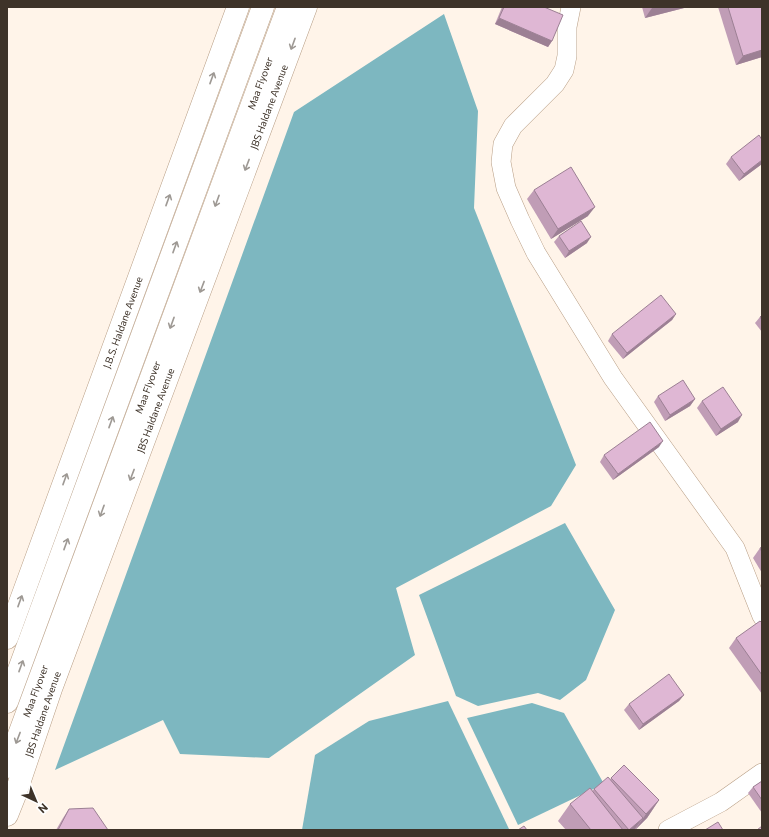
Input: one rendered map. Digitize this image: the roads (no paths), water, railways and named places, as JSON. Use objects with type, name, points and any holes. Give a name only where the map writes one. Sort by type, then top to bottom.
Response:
[{"type":"main road","name":"J.B.S. Haldane Avenue","points":[[7,638],[238,7]]},
{"type":"main road","points":[[7,702],[263,7]]},
{"type":"main road","name":"Maa Flyover","points":[[7,767],[288,7]]},
{"type":"main road","name":"JBS Haldane Avenue","points":[[7,815],[15,796],[51,689],[306,7]]},
{"type":"street","points":[[571,7],[567,27],[567,56],[564,70],[554,84],[513,126],[503,144],[501,162],[506,188],[536,252],[613,378],[735,548],[762,616]]},
{"type":"street","points":[[673,829],[721,802],[762,773]]},
{"type":"water","points":[[444,14],[478,111],[474,208],[576,465],[551,506],[396,588],[415,655],[269,758],[180,754],[163,720],[55,770],[294,112]]},
{"type":"water","points":[[565,523],[615,610],[586,680],[560,700],[538,693],[478,706],[456,696],[419,595]]},
{"type":"water","points":[[448,701],[509,829],[508,830],[302,830],[315,755],[369,721]]},
{"type":"water","points":[[532,703],[564,713],[604,784],[518,825],[467,718]]}]
